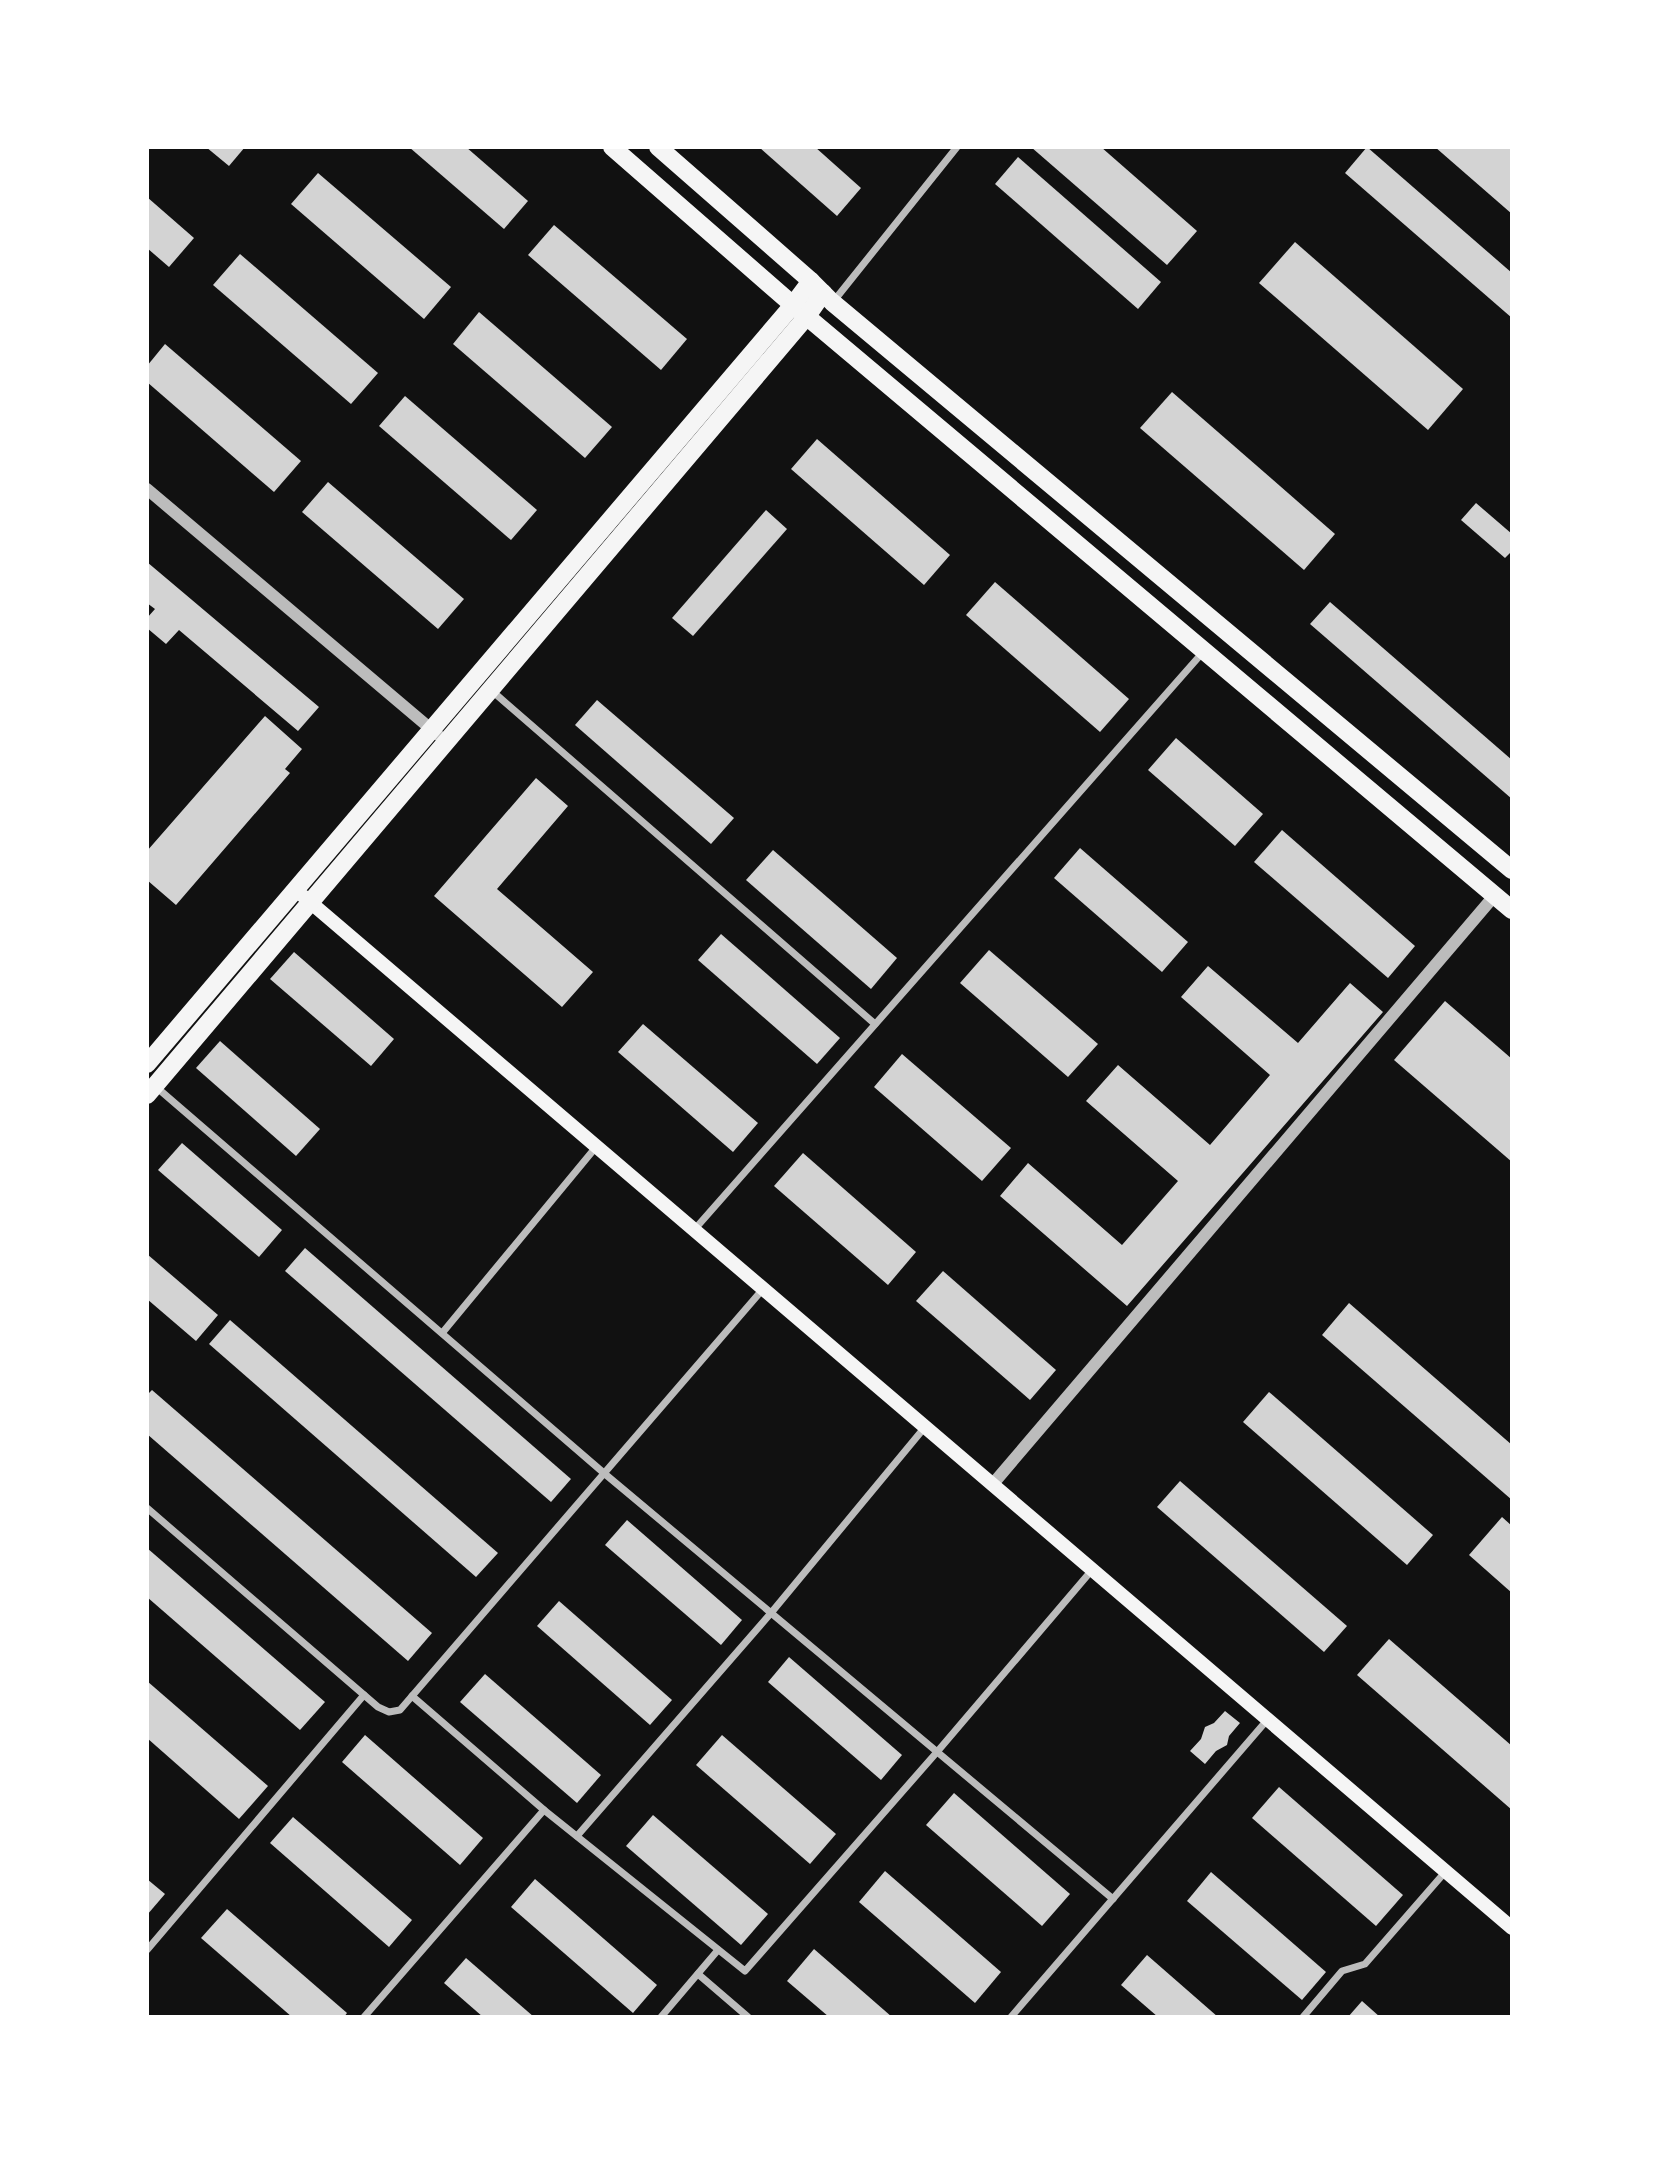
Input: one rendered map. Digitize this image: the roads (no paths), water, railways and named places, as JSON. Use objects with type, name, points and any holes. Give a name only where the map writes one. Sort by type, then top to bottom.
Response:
[{"type":"main road","points":[[612,147],[800,310],[1512,910]]},
{"type":"main road","points":[[658,147],[822,292],[1512,870]]},
{"type":"main road","points":[[151,1091],[431,730],[800,310],[822,292]]},
{"type":"main road","points":[[147,1064],[446,742],[800,310]]},
{"type":"main road","points":[[303,896],[1512,1928]]},
{"type":"street","points":[[822,292],[957,147]]},
{"type":"street","points":[[147,489],[446,742]]},
{"type":"street","points":[[694,1230],[1204,651]]},
{"type":"street","points":[[491,689],[876,1024]]},
{"type":"street","points":[[992,1485],[1495,895]]},
{"type":"street","points":[[151,1091],[443,1332],[605,1474],[1113,1899]]},
{"type":"street","points":[[443,1332],[596,1147]]},
{"type":"street","points":[[147,1508],[378,1707],[389,1712],[400,1710],[763,1289]]},
{"type":"street","points":[[577,1836],[771,1613],[925,1427]]},
{"type":"street","points":[[412,1696],[544,1810],[746,1971],[1093,1570]]},
{"type":"street","points":[[147,1950],[364,1695]]},
{"type":"street","points":[[1011,2017],[1268,1719]]},
{"type":"street","points":[[364,2017],[544,1810]]},
{"type":"street","points":[[1303,2017],[1342,1971],[1366,1964],[1446,1871]]},
{"type":"street","points":[[661,2017],[718,1950]]},
{"type":"street","points":[[698,1974],[748,2017]]}]
